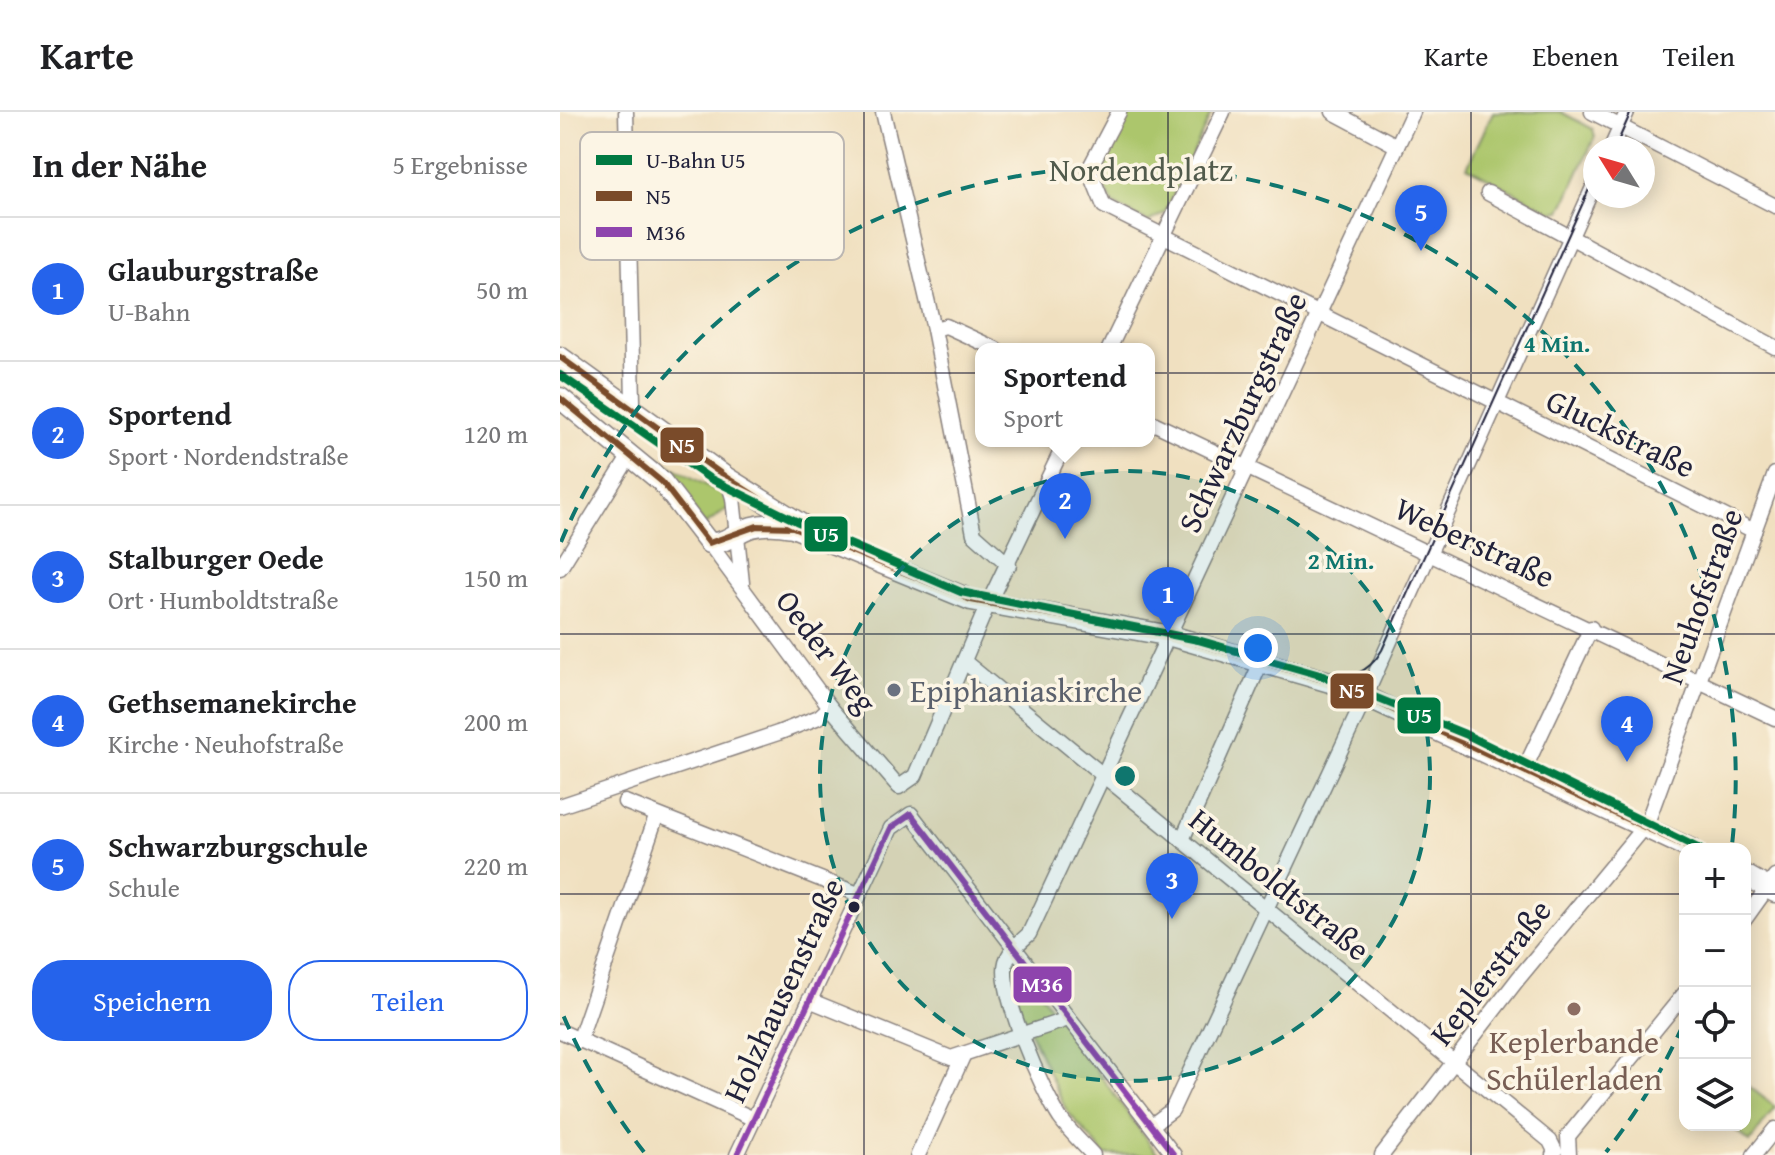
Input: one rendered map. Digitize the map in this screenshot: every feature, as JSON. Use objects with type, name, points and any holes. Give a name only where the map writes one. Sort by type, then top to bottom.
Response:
[{"type":"main road","points":[[560,357],[727,478],[817,534],[960,596],[988,604],[1171,636],[1262,660],[1366,694],[1679,843]]},
{"type":"main road","points":[[560,398],[662,482],[709,543],[725,542],[769,524],[817,534]]},
{"type":"main road","points":[[1751,877],[1773,885]]},
{"type":"street","points":[[626,112],[626,132]]},
{"type":"street","points":[[883,112],[934,329],[974,534],[1009,565]]},
{"type":"street","name":"Gluckstraße","points":[[1119,112],[1089,169],[1104,206],[1754,531]]},
{"type":"street","points":[[1112,343],[1223,112]]},
{"type":"street","points":[[1333,112],[1397,146]]},
{"type":"street","name":"Schwarzburgstraße","points":[[1014,949],[1029,934],[1104,777],[1413,112]]},
{"type":"street","points":[[1592,112],[1624,119],[1775,206]]},
{"type":"street","points":[[1488,193],[1775,347]]},
{"type":"street","points":[[1152,1125],[1172,1110],[1366,694],[1584,208]]},
{"type":"street","points":[[627,408],[633,401],[630,260]]},
{"type":"street","points":[[934,329],[946,326],[983,343]]},
{"type":"street","name":"Weberstraße","points":[[1155,424],[1430,551],[1775,718]]},
{"type":"street","points":[[966,663],[988,604],[1063,447]]},
{"type":"street","points":[[560,568],[631,454]]},
{"type":"street","name":"Neuhofstraße","points":[[1645,826],[1775,474]]},
{"type":"street","name":"Oeder Weg","points":[[727,478],[733,498],[742,584]]},
{"type":"street","name":"Oeder Weg","points":[[709,543],[830,707],[899,787],[915,776],[966,663]]},
{"type":"street","points":[[1524,770],[1591,628]]},
{"type":"street","points":[[1182,840],[1262,660]]},
{"type":"street","name":"Humboldtstraße","points":[[966,663],[1561,1152]]},
{"type":"street","points":[[560,806],[778,733],[819,717],[830,707]]},
{"type":"street","points":[[625,802],[656,817],[858,894]]},
{"type":"street","name":"Holzhausenstraße","points":[[737,1155],[891,828],[911,814],[1014,949]]},
{"type":"street","points":[[579,1041],[656,817]]},
{"type":"street","name":"Keplerstraße","points":[[1382,1155],[1645,826]]},
{"type":"street","points":[[1748,915],[1773,885]]},
{"type":"street","points":[[1093,1155],[1060,1117],[1021,1034],[1005,977],[1006,964],[1014,949],[1174,1155]]},
{"type":"street","points":[[809,1000],[935,1053],[963,1056],[1068,1019]]},
{"type":"street","points":[[1561,1152],[1568,1136],[1679,1000]]},
{"type":"street","points":[[560,1031],[754,1119]]},
{"type":"street","points":[[918,1155],[963,1056]]},
{"type":"street","points":[[1754,1155],[1775,1129]]},
{"type":"green space","name":"Nordendplatz","points":[[1126,112],[1212,112],[1165,213],[1148,222],[1113,204],[1096,170]]},
{"type":"green space","points":[[1493,112],[1561,112],[1593,129],[1595,136],[1583,136],[1583,163],[1561,211],[1552,212],[1467,167]]},
{"type":"green space","points":[[605,420],[664,462],[727,497],[730,507],[705,525],[659,463],[603,423]]},
{"type":"green space","points":[[1017,961],[1158,1155],[1105,1155],[1066,1110],[1013,995],[1012,965]]},
{"type":"green space","points":[[1751,1088],[1775,1107],[1750,1142],[1736,1131],[1751,1131]]},
{"type":"tram line","points":[[1620,136],[1631,112]]},
{"type":"tram line","points":[[1322,675],[1340,677],[1356,674],[1371,665],[1382,650],[1583,203]]},
{"type":"metro line","name":"U5","points":[[560,375],[709,478],[796,521],[961,592],[1198,640],[1320,675],[1465,734],[1688,843]]},
{"type":"transit line","name":"N5","points":[[560,357],[727,478],[807,528]]},
{"type":"transit line","name":"N5","points":[[560,398],[662,482],[709,543],[757,526],[793,527],[971,600],[1171,636],[1340,685],[1679,843]]},
{"type":"transit line","name":"M36","points":[[911,814],[1174,1155]]},
{"type":"transit line","name":"M36","points":[[737,1155],[891,828],[911,814]]},
{"type":"place","name":"Schwarzburgschule","points":[[1421,251]]},
{"type":"place","name":"Sportend","points":[[1065,539]]},
{"type":"place","name":"Glauburgstraße","points":[[1168,633]]},
{"type":"place","name":"Epiphaniaskirche","points":[[894,690]]},
{"type":"place","name":"Gethsemanekirche","points":[[1627,762]]},
{"type":"place","name":"Stalburger Oede","points":[[1172,919]]},
{"type":"place","name":"Keplerbande Schülerladen","points":[[1574,1009]]}]
